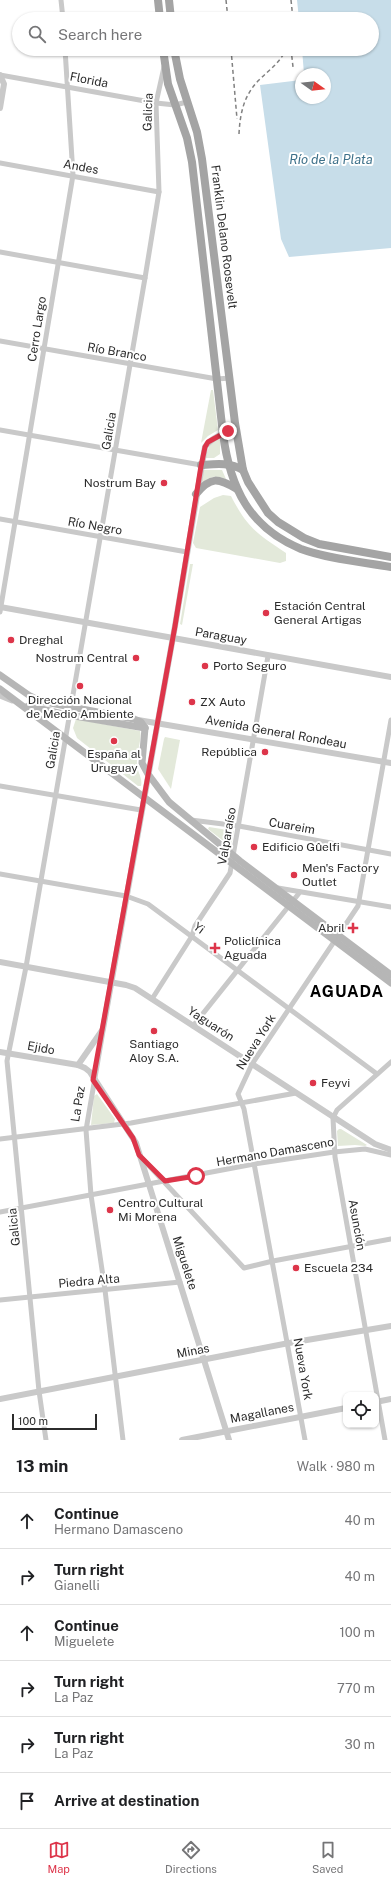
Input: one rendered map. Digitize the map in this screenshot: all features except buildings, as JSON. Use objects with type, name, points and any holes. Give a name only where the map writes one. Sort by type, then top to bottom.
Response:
[{"type":"main road","points":[[158,0],[159,12]]},
{"type":"main road","points":[[168,0],[170,12]]},
{"type":"main road","name":"Franklin Delano Roosevelt","points":[[164,56],[175,105],[187,138],[192,162],[228,464],[237,490]]},
{"type":"main road","name":"Franklin Delano Roosevelt","points":[[175,56],[177,68],[197,132],[202,159],[235,423],[243,470],[260,503],[268,513],[290,530],[319,544],[391,557]]},
{"type":"main road","points":[[201,466],[228,464],[235,465],[243,470]]},
{"type":"main road","points":[[196,494],[209,481],[214,480],[225,482],[237,490],[260,522],[272,532],[292,544],[317,553],[391,567]]},
{"type":"main road","name":"Avenida General Rondeau","points":[[0,675],[30,696],[40,701],[138,720]]},
{"type":"main road","points":[[0,689],[143,797],[275,888],[291,904]]},
{"type":"main road","name":"Avenida General Rondeau","points":[[21,704],[42,710],[146,728]]},
{"type":"main road","points":[[138,720],[146,728],[141,759],[148,774],[169,802],[233,859],[337,938],[391,975]]},
{"type":"main road","points":[[337,938],[391,983]]},
{"type":"street","points":[[61,0],[62,12]]},
{"type":"street","name":"Cerro Largo","points":[[0,609],[73,175],[66,56]]},
{"type":"street","name":"Galicia","points":[[46,1440],[39,1391],[7,1061],[10,1053],[26,967],[70,707],[131,364],[159,192],[156,103],[165,65]]},
{"type":"street","points":[[0,75],[4,84],[0,108]]},
{"type":"street","name":"Florida","points":[[0,75],[156,103],[175,105]]},
{"type":"street","points":[[175,105],[187,102]]},
{"type":"street","name":"Andes","points":[[0,163],[73,175],[159,192]]},
{"type":"street","points":[[0,252],[145,278]]},
{"type":"street","name":"Río Branco","points":[[0,341],[178,373],[217,379],[230,378]]},
{"type":"street","name":"La Paz","points":[[123,1440],[92,1195],[86,1130],[93,1080],[143,797],[158,724],[205,447],[212,438],[224,434],[232,428],[235,423]]},
{"type":"street","points":[[0,430],[201,466]]},
{"type":"street","name":"Río Negro","points":[[0,519],[187,552]]},
{"type":"street","name":"Paraguay","points":[[0,609],[391,677]]},
{"type":"street","name":"Valparaíso","points":[[152,999],[192,936],[195,926],[228,877],[239,826],[268,656]]},
{"type":"street","name":"Avenida General Rondeau","points":[[0,696],[21,704]]},
{"type":"street","name":"Avenida General Rondeau","points":[[138,720],[391,763]]},
{"type":"street","name":"Nueva York","points":[[305,1440],[289,1343],[244,1109],[238,1094],[252,1064],[356,910],[359,902],[391,720]]},
{"type":"street","name":"Avenida General Rondeau","points":[[146,728],[158,724]]},
{"type":"street","points":[[0,786],[141,810]]},
{"type":"street","name":"Cuareim","points":[[190,820],[239,826],[391,854]]},
{"type":"street","name":"Yi","points":[[0,874],[126,896],[148,904],[377,1074]]},
{"type":"street","points":[[275,888],[391,907]]},
{"type":"street","points":[[193,1026],[300,892]]},
{"type":"street","name":"Yaguarón","points":[[0,962],[111,982],[135,988],[333,1118],[375,1144],[391,1150]]},
{"type":"street","points":[[93,1080],[90,1072],[78,1065],[103,1029]]},
{"type":"street","name":"Ejido","points":[[0,1052],[78,1065]]},
{"type":"street","points":[[333,1118],[337,1110],[391,1062]]},
{"type":"street","name":"Miguelete","points":[[93,1080],[136,1143],[205,1359],[229,1440]]},
{"type":"street","points":[[0,1139],[86,1130],[296,1093]]},
{"type":"street","name":"Asunción","points":[[333,1118],[334,1152],[366,1330],[375,1392]]},
{"type":"street","name":"Hermano Damasceno","points":[[0,1212],[254,1164],[334,1152],[365,1149],[391,1155]]},
{"type":"street","points":[[139,1155],[165,1181],[244,1268],[273,1261],[391,1239]]},
{"type":"street","name":"Piedra Alta","points":[[0,1300],[180,1282]]},
{"type":"street","name":"Minas","points":[[0,1399],[289,1343],[391,1326]]},
{"type":"street","points":[[379,1402],[391,1399]]},
{"type":"street","name":"Magallanes","points":[[182,1440],[343,1409]]},
{"type":"street","name":"Asunción","points":[[379,1412],[385,1440]]},
{"type":"green space","points":[[211,390],[213,390],[218,430],[208,436],[201,443]]},
{"type":"green space","points":[[217,439],[220,440],[220,454],[214,458],[205,458],[210,444]]},
{"type":"green space","points":[[204,470],[222,470],[226,479],[213,477],[207,479],[201,484]]},
{"type":"green space","points":[[223,495],[231,496],[248,523],[260,535],[286,553],[286,561],[280,563],[196,548],[193,543],[200,507],[214,498]]},
{"type":"green space","points":[[190,564],[193,564],[182,625],[180,624]]},
{"type":"green space","points":[[76,719],[140,731],[137,767],[141,780],[141,786],[138,786],[77,738],[73,728]]},
{"type":"green space","points":[[165,737],[180,740],[171,789],[158,769]]},
{"type":"green space","points":[[209,827],[234,831],[231,847],[208,829]]},
{"type":"green space","points":[[97,1094],[115,1119],[114,1123],[91,1125],[94,1096]]},
{"type":"green space","points":[[339,1129],[367,1145],[338,1146],[337,1131]]},
{"type":"water","name":"Río de la Plata","points":[[297,0],[391,0],[391,248],[289,257],[281,239],[260,85],[295,81],[295,104],[331,104],[331,68],[304,68],[303,56],[379,56],[379,12],[298,12]]},
{"type":"railway","points":[[226,0],[227,12]]},
{"type":"railway","points":[[291,0],[292,12]]},
{"type":"railway","points":[[232,56],[237,119]]},
{"type":"railway","points":[[239,134],[240,119],[246,98],[259,80],[282,56]]},
{"type":"railway","points":[[292,56],[293,67]]},
{"type":"place","name":"Nostrum Bay","points":[[164,483]]},
{"type":"place","name":"Estación Central General Artigas","points":[[266,613]]},
{"type":"place","name":"Dreghal","points":[[11,640]]},
{"type":"place","name":"Nostrum Central","points":[[136,658]]},
{"type":"place","name":"Porto Seguro","points":[[205,666]]},
{"type":"place","name":"Dirección Nacional de Medio Ambiente","points":[[80,686]]},
{"type":"place","name":"ZX Auto","points":[[192,702]]},
{"type":"place","name":"España al Uruguay","points":[[114,741]]},
{"type":"place","name":"República","points":[[265,752]]},
{"type":"place","name":"Edificio Gûelfi","points":[[254,847]]},
{"type":"place","name":"Men's Factory Outlet","points":[[294,875]]},
{"type":"place","name":"Abril","points":[[353,928]]},
{"type":"place","name":"Policlínica Aguada","points":[[215,948]]},
{"type":"place","name":"Santiago Aloy S.A.","points":[[154,1031]]},
{"type":"place","name":"Feyvi","points":[[313,1083]]},
{"type":"place","name":"Centro Cultural Mi Morena","points":[[110,1210]]},
{"type":"place","name":"Escuela 234","points":[[296,1268]]},
{"type":"district","name":"AGUADA","points":[[347,991]]},
{"type":"route","points":[[196,1176],[165,1181],[139,1155],[133,1138],[93,1080],[175,626],[201,466],[205,447],[208,442],[212,438],[228,431]]}]
